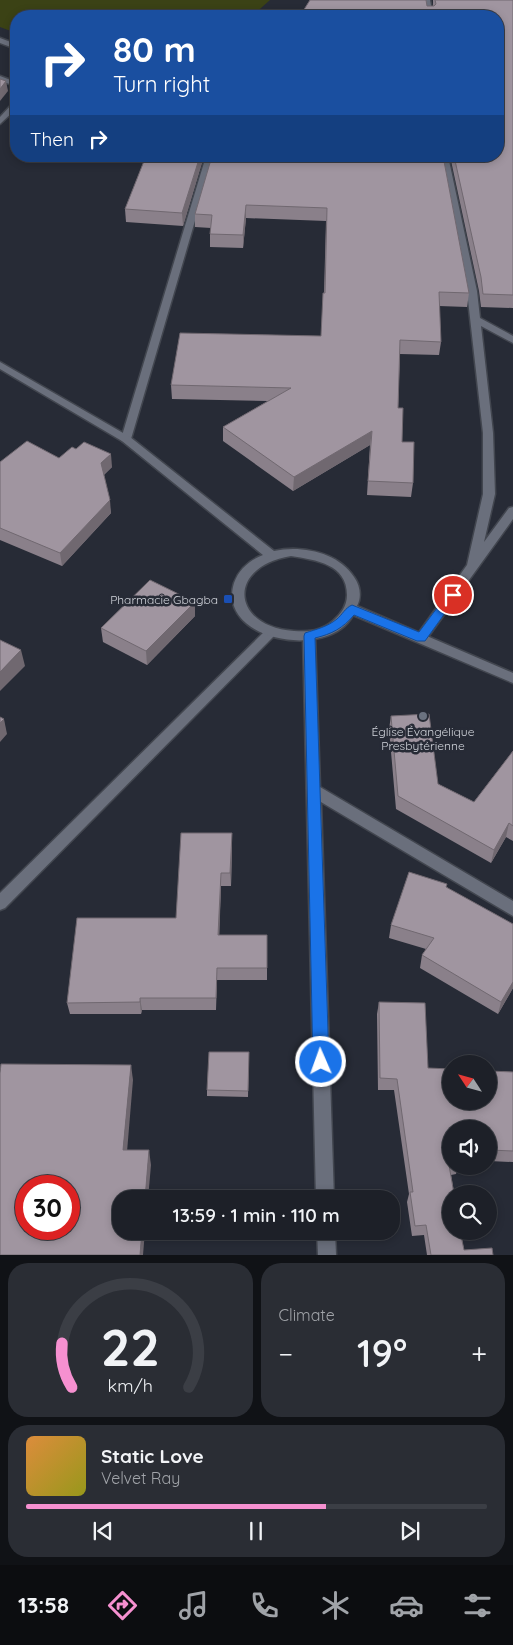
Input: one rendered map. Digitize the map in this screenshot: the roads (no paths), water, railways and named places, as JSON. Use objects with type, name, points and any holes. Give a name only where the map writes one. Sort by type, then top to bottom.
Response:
[{"type":"street","points":[[0,122],[10,111]]},
{"type":"street","points":[[126,440],[208,162]]},
{"type":"street","points":[[445,162],[472,291],[488,433],[489,494],[473,566]]},
{"type":"street","points":[[476,319],[513,340]]},
{"type":"street","points":[[1,367],[126,440],[272,556]]},
{"type":"street","points":[[421,638],[513,511]]},
{"type":"street","points":[[291,552],[310,553],[328,559],[343,569],[352,581],[355,595],[352,609],[342,621],[328,631],[309,636],[290,636],[271,632],[254,624],[244,613],[238,599],[238,586],[245,573],[256,562],[291,552]]},
{"type":"street","points":[[352,609],[513,678]]},
{"type":"street","points":[[0,902],[271,632]]},
{"type":"street","points":[[309,636],[325,1190]]},
{"type":"street","points":[[313,790],[513,909]]},
{"type":"street","points":[[326,1240],[326,1255]]},
{"type":"place","name":"Pharmacie Gbagba","points":[[228,599]]},
{"type":"place","name":"Église Évangélique Presbytérienne","points":[[423,716]]}]
